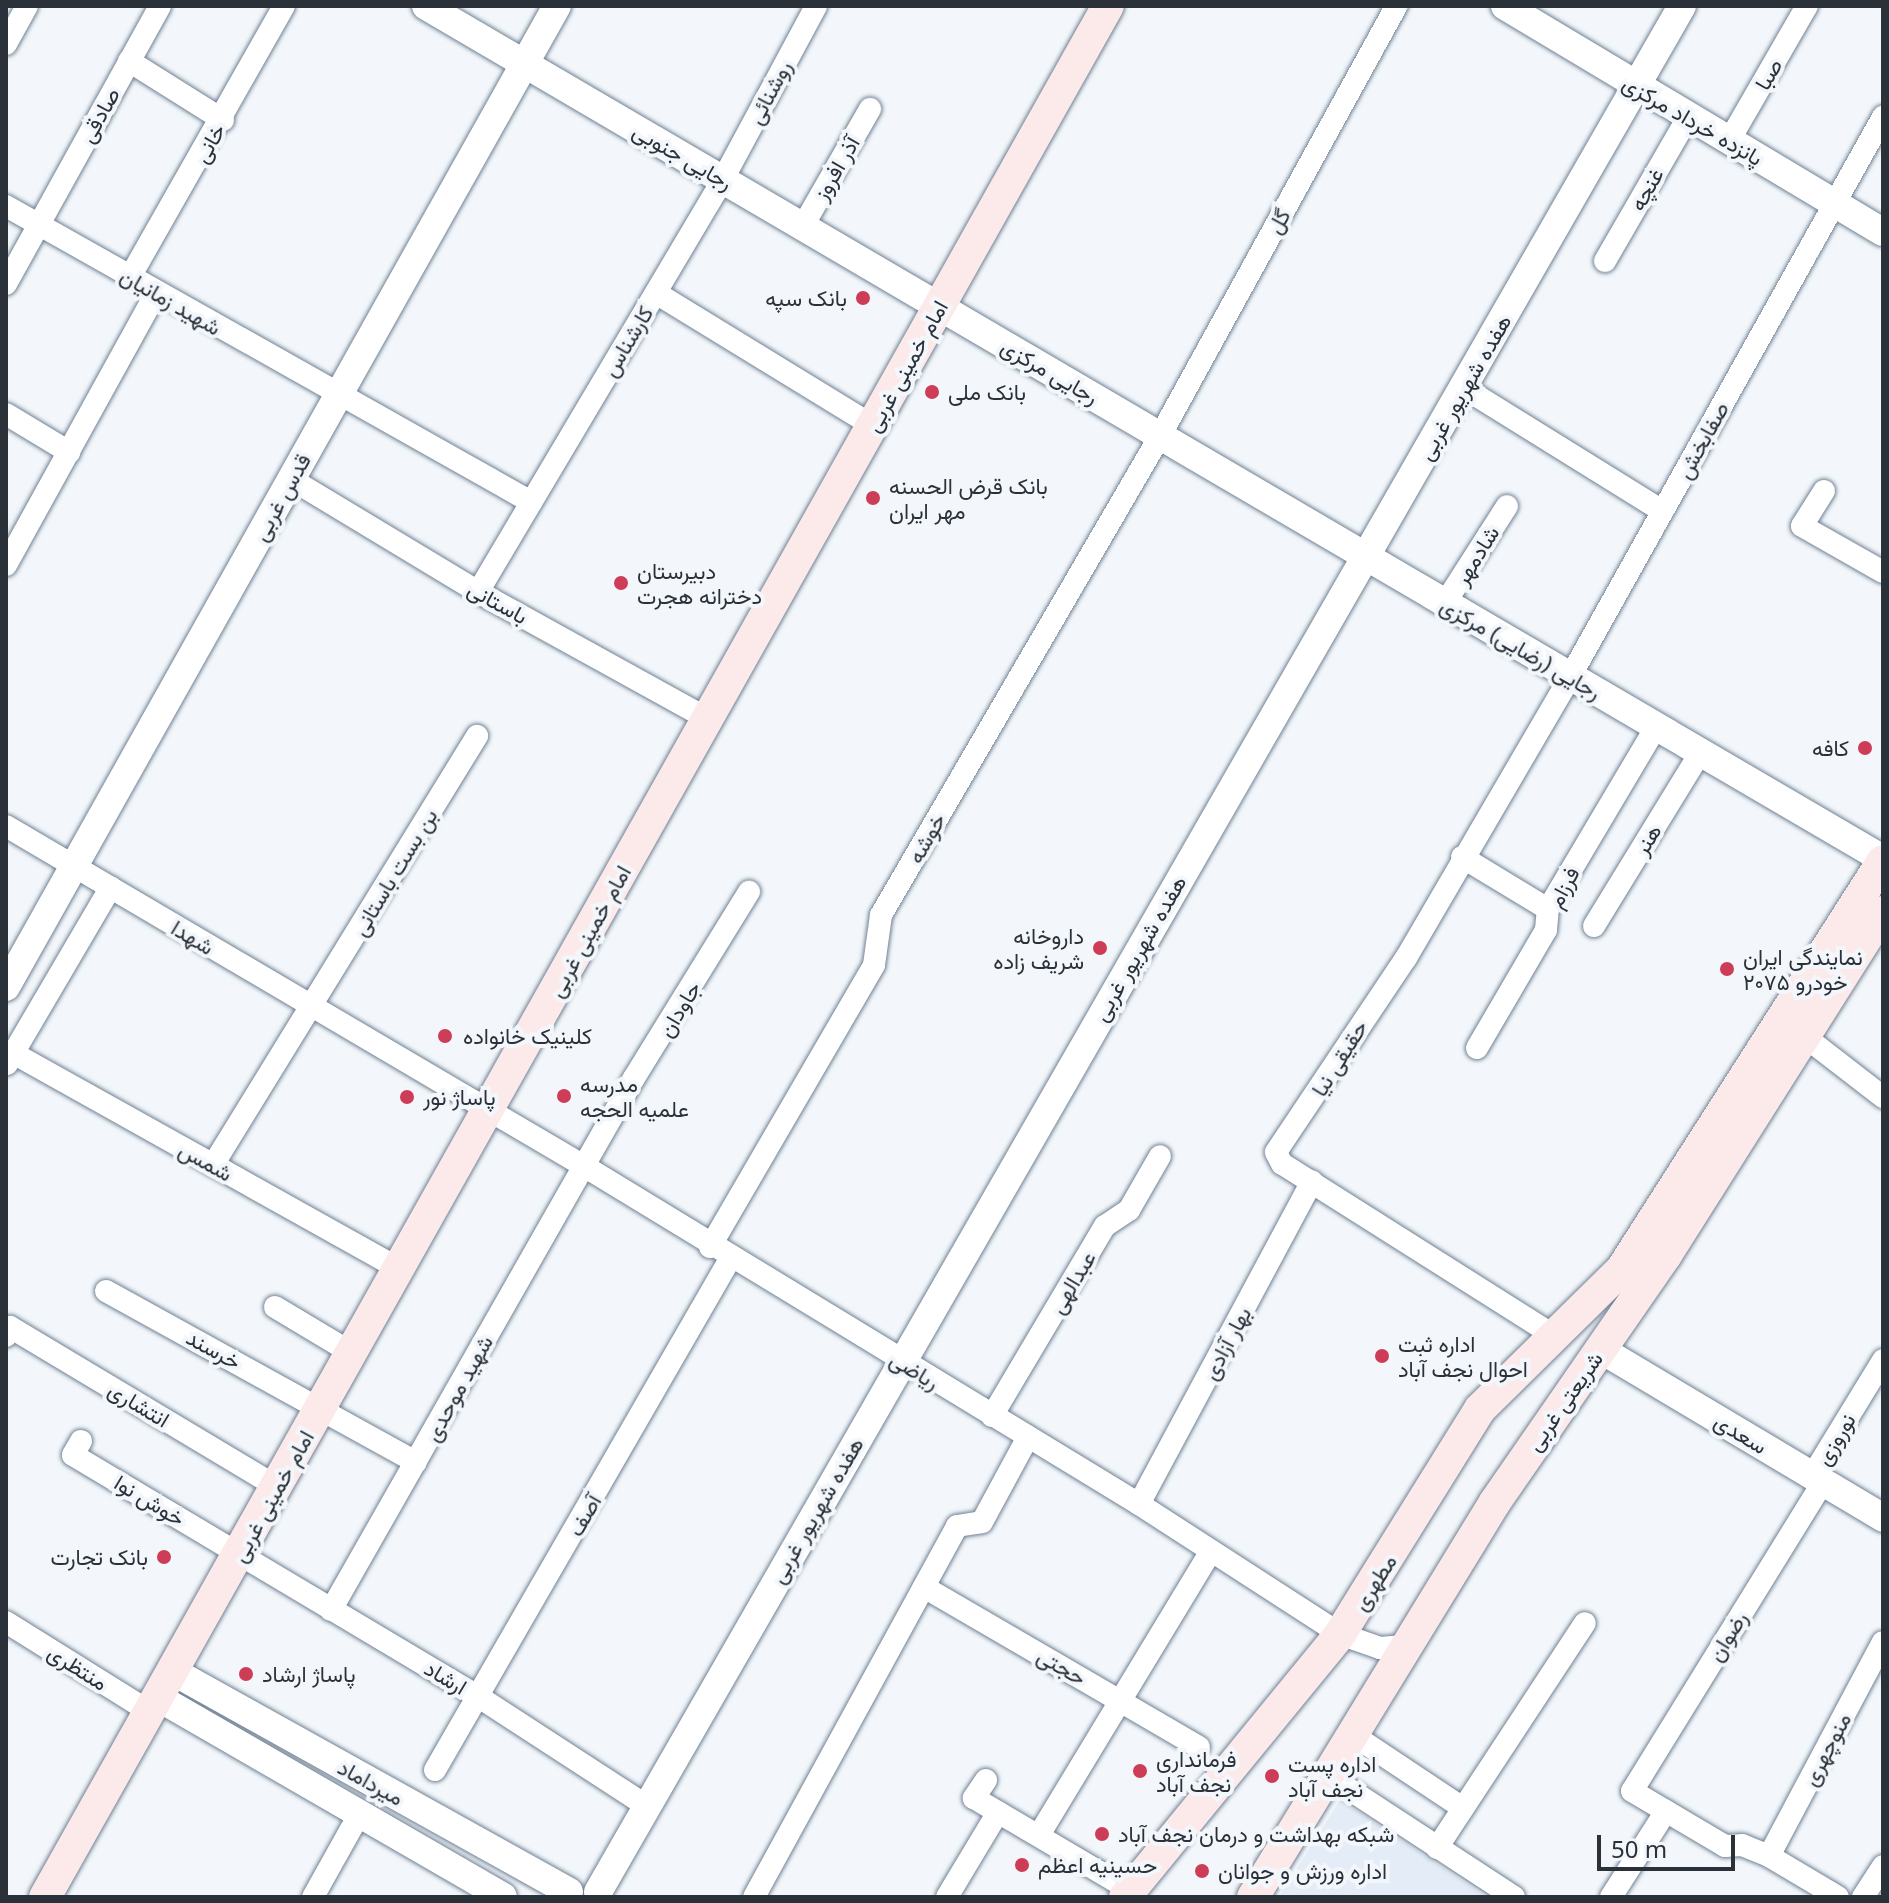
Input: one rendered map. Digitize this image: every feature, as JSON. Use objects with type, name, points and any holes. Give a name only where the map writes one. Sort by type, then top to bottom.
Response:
[{"type":"main road","name":"امام خمینی غربی","points":[[45,1897],[1108,6]]},
{"type":"main road","name":"مطهری","points":[[1128,1894],[1344,1634],[1480,1409],[1622,1269],[1883,860]]},
{"type":"main road","name":"شریعتی غربی","points":[[1253,1897],[1495,1502],[1666,1255],[1882,914]]},
{"type":"street","points":[[6,44],[27,6]]},
{"type":"street","name":"صادقی","points":[[6,284],[160,6]]},
{"type":"street","name":"خانی","points":[[130,277],[223,120],[284,6]]},
{"type":"street","name":"رجایی جنوبی","points":[[426,6],[940,306]]},
{"type":"street","name":"قدس غربی","points":[[6,987],[557,6]]},
{"type":"street","name":"روشنائی","points":[[723,179],[816,6]]},
{"type":"street","name":"گل","points":[[1160,436],[1396,6]]},
{"type":"street","name":"پانزده خرداد مرکزی","points":[[1505,6],[1636,88],[1883,232]]},
{"type":"street","name":"هفده شهریور غربی","points":[[602,1894],[647,1806],[900,1361],[1682,6]]},
{"type":"street","name":"صبا","points":[[1729,141],[1807,6]]},
{"type":"street","points":[[129,61],[223,120]]},
{"type":"street","name":"آذر افروز","points":[[803,226],[870,109]]},
{"type":"street","name":"غنچه","points":[[1605,261],[1688,117]]},
{"type":"street","name":"صفابخش","points":[[1570,677],[1883,117]]},
{"type":"street","name":"کارشناس","points":[[478,592],[723,179]]},
{"type":"street","name":"شهید زمانیان","points":[[6,206],[337,396]]},
{"type":"street","points":[[6,565],[156,293]]},
{"type":"street","points":[[656,293],[873,426]]},
{"type":"street","name":"رجایی مرکزی","points":[[940,306],[1160,436]]},
{"type":"street","points":[[1464,388],[1662,511]]},
{"type":"street","points":[[337,396],[531,502]]},
{"type":"street","points":[[6,414],[69,452]]},
{"type":"street","name":"رجایی (رضایی) مرکزی","points":[[1160,436],[1883,860]]},
{"type":"street","name":"خوشه","points":[[710,1247],[874,965],[881,915],[1160,436]]},
{"type":"street","name":"باستانی","points":[[291,479],[478,592],[708,719]]},
{"type":"street","points":[[1824,491],[1802,526],[1883,572]]},
{"type":"street","name":"شادمهر","points":[[1445,603],[1507,506]]},
{"type":"street","name":"حقیقی نیا","points":[[1553,1335],[1282,1164],[1276,1152],[1393,979],[1570,677]]},
{"type":"street","name":"فرزام","points":[[1477,1048],[1546,930],[1548,909],[1656,727]]},
{"type":"street","name":"بن بست باستانی","points":[[312,1008],[477,736]]},
{"type":"street","name":"هنر","points":[[1594,926],[1700,753]]},
{"type":"street","points":[[6,826],[75,865]]},
{"type":"street","points":[[1462,857],[1548,909]]},
{"type":"street","name":"شهدا","points":[[75,865],[487,1113]]},
{"type":"street","points":[[10,1059],[111,887]]},
{"type":"street","name":"جاودان","points":[[584,1166],[749,892]]},
{"type":"street","points":[[213,1165],[312,1008]]},
{"type":"street","points":[[1804,1036],[1883,1097]]},
{"type":"street","name":"شمس","points":[[10,1059],[213,1165],[399,1269]]},
{"type":"street","name":"ریاضی","points":[[487,1113],[584,1166],[710,1247],[1139,1504],[1344,1634]]},
{"type":"street","name":"عبدالهی","points":[[992,1416],[1105,1226],[1129,1210],[1160,1156]]},
{"type":"street","name":"شهید موحدی","points":[[331,1610],[584,1166]]},
{"type":"street","name":"بهار آزادی","points":[[1139,1504],[1312,1182]]},
{"type":"street","name":"آصف","points":[[435,1770],[730,1259]]},
{"type":"street","name":"خرسند","points":[[106,1291],[416,1462]]},
{"type":"street","points":[[275,1307],[352,1353]]},
{"type":"street","name":"انتشاری","points":[[6,1336],[10,1327],[277,1487]]},
{"type":"street","name":"سعدی","points":[[1600,1349],[1883,1518]]},
{"type":"street","name":"نوروزی","points":[[1818,1479],[1883,1360]]},
{"type":"street","points":[[754,1897],[957,1526],[982,1522],[1028,1437]]},
{"type":"street","name":"خوش نوا","points":[[81,1441],[73,1455],[240,1554]]},
{"type":"street","name":"رضوان","points":[[1666,1811],[1632,1791],[1818,1479]]},
{"type":"street","points":[[1039,1835],[1211,1551]]},
{"type":"street","name":"ارشاد","points":[[240,1554],[479,1697],[647,1806]]},
{"type":"street","name":"حجتی","points":[[924,1587],[1199,1747]]},
{"type":"street","name":"منتظری","points":[[6,1622],[161,1694]]},
{"type":"street","points":[[1437,1848],[1585,1623]]},
{"type":"street","points":[[1344,1634],[1380,1648],[1401,1646],[1413,1637]]},
{"type":"street","points":[[1344,1634],[1383,1666],[1386,1683]]},
{"type":"street","name":"منوچهری","points":[[1769,1856],[1883,1642]]},
{"type":"street","name":"میرداماد","points":[[161,1694],[503,1897]]},
{"type":"street","name":"میرداماد","points":[[161,1694],[566,1894]]},
{"type":"street","points":[[1353,1735],[1463,1808]]},
{"type":"street","points":[[1329,1776],[1514,1897]]},
{"type":"street","points":[[986,1780],[974,1798],[1039,1835],[1128,1894]]},
{"type":"street","points":[[1611,1897],[1666,1811],[1725,1846],[1742,1845],[1769,1856],[1837,1897]]},
{"type":"street","points":[[947,1897],[998,1812]]},
{"type":"street","points":[[313,1897],[360,1813]]},
{"type":"street","points":[[1863,1897],[1883,1866]]},
{"type":"street","points":[[566,1894],[602,1894]]},
{"type":"shaded area","points":[[1340,1800],[1487,1897],[1279,1897]]},
{"type":"place","name":"بانک سپه","points":[[863,298]]},
{"type":"place","name":"بانک ملی","points":[[932,392]]},
{"type":"place","name":"بانک قرض الحسنه مهر ایران","points":[[873,498]]},
{"type":"place","name":"دبیرستان دخترانه هجرت","points":[[621,583]]},
{"type":"place","name":"کافه","points":[[1865,748]]},
{"type":"place","name":"داروخانه شریف زاده","points":[[1100,948]]},
{"type":"place","name":"نمایندگی ایران خودرو ۲۰۷۵","points":[[1727,969]]},
{"type":"place","name":"کلینیک خانواده","points":[[445,1036]]},
{"type":"place","name":"مدرسه علمیه الحجه","points":[[564,1096]]},
{"type":"place","name":"پاساژ نور","points":[[407,1097]]},
{"type":"place","name":"اداره ثبت احوال نجف آباد","points":[[1382,1356]]},
{"type":"place","name":"بانک تجارت","points":[[164,1557]]},
{"type":"place","name":"پاساژ ارشاد","points":[[246,1674]]},
{"type":"place","name":"فرمانداری نجف آباد","points":[[1140,1771]]},
{"type":"place","name":"اداره پست نجف آباد","points":[[1272,1776]]},
{"type":"place","name":"شبکه بهداشت و درمان نجف آباد","points":[[1102,1834]]},
{"type":"place","name":"حسینیه اعظم","points":[[1022,1865]]},
{"type":"place","name":"اداره ورزش و جوانان","points":[[1202,1871]]}]
